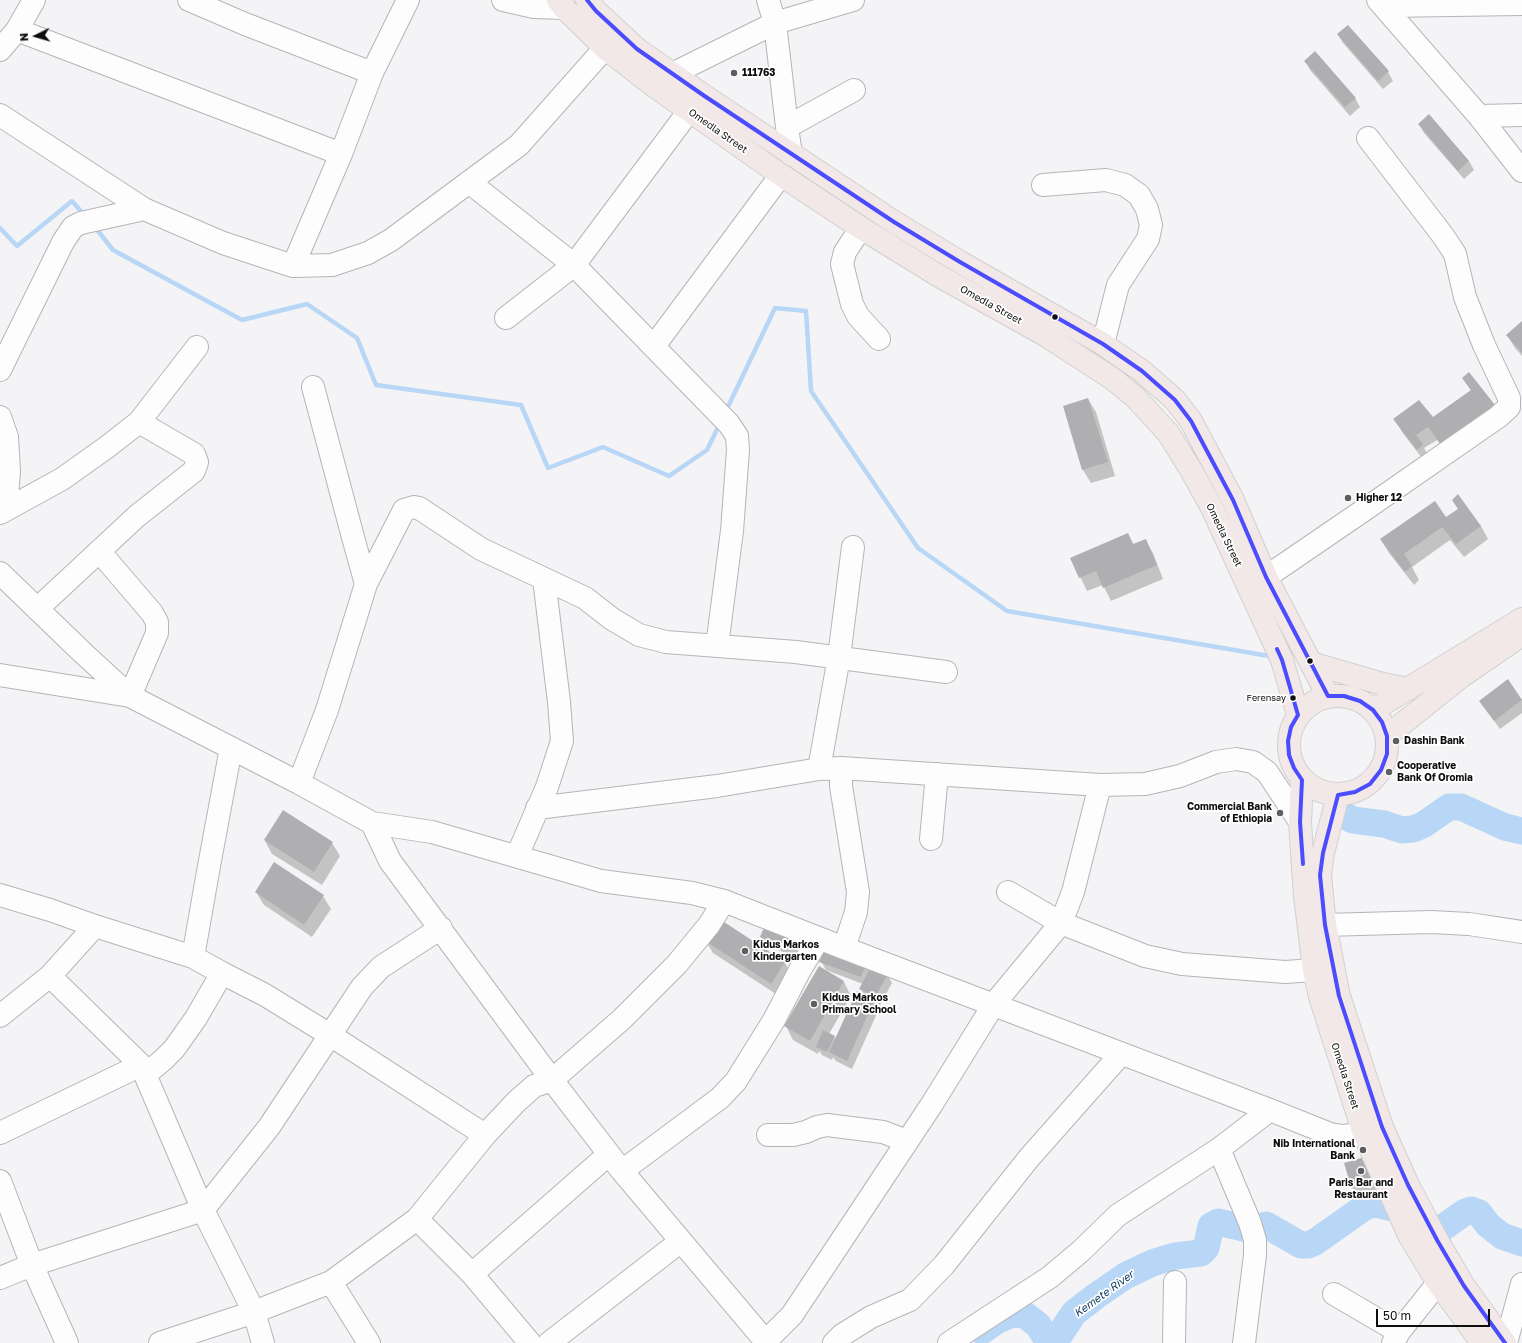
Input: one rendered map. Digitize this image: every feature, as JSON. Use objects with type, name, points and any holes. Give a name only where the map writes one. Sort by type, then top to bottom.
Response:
[{"type":"main road","name":"Omedla Street","points":[[587,0],[617,32],[637,49],[672,74],[696,103],[781,175],[861,228],[939,276],[1045,335],[1113,379],[1135,397],[1168,433],[1212,508],[1282,660],[1298,715]]},
{"type":"main road","name":"Omedla Street","points":[[561,4],[605,48],[654,86],[696,103],[792,154],[894,222],[1103,344],[1142,371],[1175,400],[1191,421],[1233,500],[1266,577],[1328,696]]},
{"type":"main road","points":[[1092,365],[1103,344]]},
{"type":"main road","points":[[1373,710],[1522,619]]},
{"type":"main road","points":[[1387,736],[1462,676],[1522,635]]},
{"type":"main road","points":[[1311,663],[1383,684],[1409,688]]},
{"type":"main road","points":[[1328,696],[1344,696],[1360,701],[1373,710],[1382,722],[1387,736],[1387,754],[1381,770],[1370,784],[1355,792],[1338,795],[1318,791],[1302,780],[1294,768],[1289,755],[1288,741],[1291,728],[1298,715],[1316,700],[1328,696]]},
{"type":"main road","name":"Omedla Street","points":[[1302,780],[1300,822],[1305,896],[1314,970],[1320,997],[1373,1131],[1409,1235],[1438,1283],[1482,1343]]},
{"type":"main road","points":[[1338,795],[1323,853],[1320,875],[1325,925],[1339,996],[1373,1131],[1408,1185],[1437,1240],[1464,1286],[1505,1343]]},
{"type":"street","points":[[0,50],[17,30],[34,0]]},
{"type":"street","points":[[189,0],[259,30],[372,73]]},
{"type":"street","points":[[293,266],[341,154],[372,73],[408,0]]},
{"type":"street","points":[[503,0],[534,8],[561,4]]},
{"type":"street","points":[[768,0],[775,23],[787,127],[792,154]]},
{"type":"street","points":[[672,74],[775,23],[853,0]]},
{"type":"street","points":[[1381,3],[1522,4]]},
{"type":"street","points":[[1381,3],[1479,116],[1522,171]]},
{"type":"street","points":[[17,30],[341,154]]},
{"type":"street","points":[[0,115],[144,208],[223,243],[293,266],[332,265],[368,253],[391,240],[519,145],[605,48]]},
{"type":"street","points":[[787,127],[854,90]]},
{"type":"street","points":[[506,318],[574,265],[696,103]]},
{"type":"street","points":[[1479,116],[1522,115]]},
{"type":"street","points":[[1266,577],[1498,417],[1509,407],[1509,398],[1484,345],[1465,297],[1455,254],[1444,237],[1368,138]]},
{"type":"street","points":[[654,346],[781,175]]},
{"type":"street","points":[[1043,185],[1106,180],[1125,186],[1139,195],[1147,209],[1151,225],[1148,239],[1118,284],[1103,344]]},
{"type":"street","points":[[469,182],[574,265],[729,424],[737,436],[738,450],[732,531],[717,646]]},
{"type":"street","points":[[0,370],[63,242],[73,227],[90,221],[144,208]]},
{"type":"street","points":[[861,228],[845,252],[842,264],[852,304],[858,316],[879,339]]},
{"type":"street","points":[[3,511],[62,478],[107,447],[139,422],[197,347]]},
{"type":"street","points":[[313,386],[366,584]]},
{"type":"street","points":[[0,417],[7,437],[9,471],[3,511]]},
{"type":"street","points":[[37,609],[137,516],[194,471],[197,462],[194,454],[139,422]]},
{"type":"street","points":[[299,783],[327,710],[366,584],[404,510],[414,506],[481,549],[585,598],[612,619],[639,635],[666,642],[838,657],[946,672]]},
{"type":"street","points":[[819,769],[838,657],[853,547]]},
{"type":"street","points":[[99,551],[152,612],[157,622],[157,633],[130,696]]},
{"type":"street","points":[[0,573],[130,696],[299,783],[372,824],[432,832],[601,881],[692,893],[724,901],[1330,1134],[1342,1136],[1373,1131]]},
{"type":"street","points":[[518,856],[547,787],[562,740],[559,702],[544,579]]},
{"type":"street","points":[[0,675],[130,696]]},
{"type":"street","points":[[194,957],[208,866],[232,748]]},
{"type":"street","points":[[537,808],[717,786],[819,769],[841,768],[1100,785],[1145,784],[1180,776],[1216,762],[1236,759],[1253,762],[1267,772],[1300,822]]},
{"type":"street","points":[[841,768],[841,786],[858,892],[856,912],[844,948]]},
{"type":"street","points":[[931,839],[937,774]]},
{"type":"street","points":[[372,824],[390,861],[552,1080],[622,1171],[766,1343],[792,1315],[932,1104],[994,1004],[1061,923],[1074,892],[1100,785]]},
{"type":"street","points":[[1008,892],[1061,923],[1146,956],[1182,964],[1285,972],[1314,970]]},
{"type":"street","points":[[0,895],[194,957],[265,995],[485,1135]]},
{"type":"street","points":[[160,1343],[254,1312],[331,1282],[417,1219],[485,1135],[516,1102],[534,1086],[552,1080],[622,1019],[677,964],[709,925],[724,901]]},
{"type":"street","points":[[1325,925],[1431,922],[1469,924],[1522,932]]},
{"type":"street","points":[[0,1016],[50,976],[95,926]]},
{"type":"street","points":[[0,1278],[32,1265],[203,1210],[269,1127],[362,987],[381,967],[441,928]]},
{"type":"street","points":[[622,1171],[720,1098],[736,1081],[774,1020],[801,968],[819,938]]},
{"type":"street","points":[[0,1133],[163,1060],[174,1049],[196,1018],[222,973]]},
{"type":"street","points":[[50,976],[143,1069],[203,1210],[254,1312],[263,1343]]},
{"type":"street","points":[[834,1343],[842,1335],[871,1317],[910,1300],[944,1266],[1029,1158],[1122,1054]]},
{"type":"street","points":[[949,1343],[1050,1277],[1081,1252],[1118,1215],[1219,1149],[1270,1110]]},
{"type":"street","points":[[768,1135],[793,1135],[827,1125],[883,1132],[907,1141]]},
{"type":"street","points":[[1219,1149],[1253,1232],[1255,1255],[1244,1343]]},
{"type":"street","points":[[472,1274],[609,1154]]},
{"type":"street","points":[[0,1181],[32,1265],[67,1343]]},
{"type":"street","points":[[417,1219],[472,1274],[530,1343]]},
{"type":"street","points":[[549,1343],[681,1240]]},
{"type":"street","points":[[331,1282],[369,1343]]},
{"type":"street","points":[[1174,1282],[1174,1343]]},
{"type":"street","points":[[1334,1294],[1396,1337],[1438,1283]]},
{"type":"street","points":[[1505,1343],[1522,1284]]},
{"type":"building","points":[[1348,25],[1389,71],[1378,81],[1337,34]]},
{"type":"building","points":[[1315,51],[1356,98],[1345,107],[1304,61]]},
{"type":"building","points":[[1429,114],[1469,161],[1458,171],[1418,124]]},
{"type":"building","points":[[1522,321],[1522,353],[1506,335]]},
{"type":"building","points":[[1469,372],[1495,405],[1440,443],[1428,427],[1416,435],[1423,444],[1417,450],[1393,419],[1419,400],[1433,417],[1471,390],[1462,378]]},
{"type":"building","points":[[1088,398],[1108,462],[1082,470],[1063,406]]},
{"type":"building","points":[[1458,494],[1481,526],[1456,544],[1442,527],[1404,554],[1412,566],[1405,572],[1380,539],[1435,501],[1446,517],[1458,509],[1452,500]]},
{"type":"building","points":[[1128,533],[1133,544],[1146,539],[1157,565],[1103,588],[1096,571],[1079,578],[1070,558]]},
{"type":"building","points":[[1508,679],[1522,700],[1494,721],[1479,701]]},
{"type":"building","points":[[283,810],[333,842],[314,872],[264,840]]},
{"type":"building","points":[[274,862],[324,895],[304,925],[255,892]]},
{"type":"building","name":"Kidus Markos Kindergarten","points":[[718,918],[785,962],[771,984],[704,940]]},
{"type":"building","points":[[765,925],[795,936],[790,949],[760,937]]},
{"type":"building","points":[[826,946],[867,963],[861,977],[819,962]]},
{"type":"building","points":[[872,965],[888,974],[875,997],[859,989]]},
{"type":"building","name":"Kidus Markos Primary School","points":[[819,966],[844,981],[810,1041],[784,1026]]},
{"type":"building","points":[[857,991],[875,999],[847,1061],[829,1052]]},
{"type":"building","points":[[823,1030],[835,1036],[827,1052],[816,1047]]},
{"type":"building","name":"Paris Bar and Restaurant","points":[[1371,1155],[1378,1179],[1351,1187],[1344,1163]]},
{"type":"waterway","points":[[0,228],[17,246],[72,201],[85,216]]},
{"type":"waterway","points":[[94,226],[113,250],[242,320],[307,304],[357,338],[376,385],[521,405],[548,468],[603,447],[669,476],[707,450],[720,423]]},
{"type":"waterway","points":[[726,411],[775,308],[806,311],[811,391],[918,548],[1007,611],[1269,656]]},
{"type":"waterway","points":[[1340,813],[1353,820],[1384,824],[1402,830],[1413,829],[1423,825],[1449,807],[1461,807],[1505,827],[1522,831]]},
{"type":"waterway","name":"Kemete River","points":[[982,1331],[998,1320],[1012,1314],[1025,1315],[1038,1325],[1046,1338],[1056,1340],[1074,1313],[1125,1276],[1152,1263],[1175,1256],[1201,1253],[1206,1248],[1211,1226],[1218,1222],[1252,1230],[1266,1225],[1301,1245],[1308,1245],[1315,1242],[1366,1206],[1376,1204],[1397,1209]]},
{"type":"waterway","points":[[1434,1234],[1465,1212],[1471,1210],[1479,1213],[1488,1225],[1502,1236],[1522,1243]]},
{"type":"transit line","points":[[587,0],[596,11],[637,49],[703,95],[894,222],[960,262],[1103,344],[1142,371],[1175,400],[1191,421],[1233,500],[1266,577],[1328,696],[1344,696],[1360,701],[1373,710],[1382,722],[1387,736],[1387,754],[1381,770],[1370,784],[1355,792],[1338,795],[1323,853],[1320,875],[1325,925],[1339,996],[1382,1127],[1408,1185],[1437,1240],[1464,1286],[1505,1343]]},
{"type":"transit line","points":[[1277,649],[1282,660],[1298,715],[1291,727],[1288,741],[1289,755],[1294,768],[1302,780],[1300,822],[1303,864]]},
{"type":"place","name":"111763","points":[[734,73]]},
{"type":"place","name":"Higher 12","points":[[1348,498]]},
{"type":"place","name":"Ferensay","points":[[1293,698]]},
{"type":"place","name":"Dashin Bank","points":[[1396,741]]},
{"type":"place","name":"Cooperative Bank Of Oromia","points":[[1389,772]]},
{"type":"place","name":"Commercial Bank of Ethiopia","points":[[1280,813]]},
{"type":"place","name":"Kidus Markos Kindergarten","points":[[745,951]]},
{"type":"place","name":"Kidus Markos Primary School","points":[[814,1004]]},
{"type":"place","name":"Nib International Bank","points":[[1363,1150]]},
{"type":"place","name":"Paris Bar and Restaurant","points":[[1361,1171]]}]
